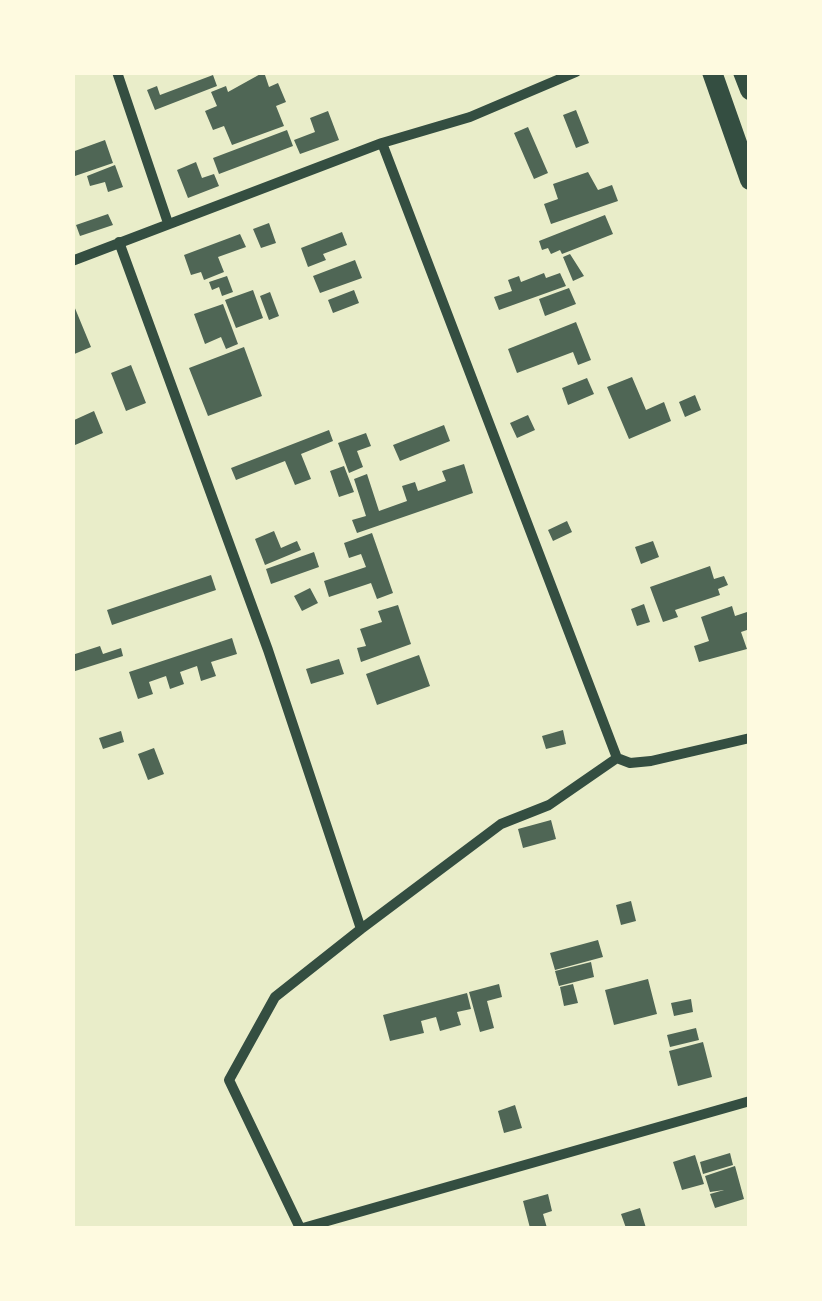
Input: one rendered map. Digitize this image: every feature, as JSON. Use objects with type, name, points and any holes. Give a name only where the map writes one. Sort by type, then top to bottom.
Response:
[{"type":"main road","points":[[712,72],[750,180]]},
{"type":"main road","points":[[743,72],[750,90]]},
{"type":"street","points":[[117,72],[168,223]]},
{"type":"street","points":[[72,261],[382,143],[470,117],[576,72]]},
{"type":"street","points":[[382,143],[617,758],[630,763],[652,761],[750,738]]},
{"type":"street","points":[[119,242],[261,631],[361,929]]},
{"type":"street","points":[[617,758],[549,805],[502,824],[275,997],[229,1080],[302,1228],[750,1101]]},
{"type":"building","points":[[264,72],[269,87],[278,83],[286,102],[276,106],[284,126],[232,145],[224,126],[213,130],[205,111],[217,106],[211,92],[226,86],[228,92]]},
{"type":"building","points":[[213,75],[217,86],[155,110],[147,90],[157,86],[160,95]]},
{"type":"building","points":[[576,110],[589,143],[576,148],[563,115]]},
{"type":"building","points":[[328,111],[339,140],[300,154],[294,140],[315,132],[310,118]]},
{"type":"building","points":[[528,127],[548,173],[534,179],[514,133]]},
{"type":"building","points":[[287,130],[293,146],[219,174],[213,158]]},
{"type":"building","points":[[105,140],[113,163],[72,177],[72,152]]},
{"type":"building","points":[[196,162],[202,178],[214,174],[219,186],[188,198],[177,170]]},
{"type":"building","points":[[115,165],[123,187],[108,192],[105,182],[90,186],[87,176]]},
{"type":"building","points":[[588,172],[598,190],[612,185],[618,201],[551,224],[544,204],[558,199],[553,184]]},
{"type":"building","points":[[108,214],[113,225],[80,236],[76,225]]},
{"type":"building","points":[[605,215],[613,234],[562,254],[560,250],[551,254],[548,248],[542,250],[539,241]]},
{"type":"building","points":[[269,223],[276,243],[261,248],[253,229]]},
{"type":"building","points":[[342,232],[347,245],[323,254],[326,260],[308,267],[301,248]]},
{"type":"building","points":[[240,234],[246,247],[218,257],[224,272],[204,280],[201,272],[191,275],[184,255]]},
{"type":"building","points":[[570,254],[584,276],[573,281],[563,257]]},
{"type":"building","points":[[355,260],[362,278],[320,293],[313,276]]},
{"type":"building","points":[[544,273],[546,278],[560,273],[566,286],[499,310],[494,297],[512,291],[508,280],[519,276],[521,282]]},
{"type":"building","points":[[227,276],[233,292],[222,296],[219,287],[212,290],[209,282]]},
{"type":"building","points":[[569,288],[576,304],[545,316],[539,299]]},
{"type":"building","points":[[253,290],[263,318],[236,328],[225,300]]},
{"type":"building","points":[[354,290],[359,303],[333,313],[328,300]]},
{"type":"building","points":[[270,292],[279,316],[269,320],[260,296]]},
{"type":"building","points":[[72,301],[91,347],[72,355]]},
{"type":"building","points":[[223,304],[238,344],[226,349],[221,337],[205,344],[194,314]]},
{"type":"building","points":[[576,322],[591,360],[578,365],[573,352],[517,373],[508,349]]},
{"type":"building","points":[[244,347],[262,396],[208,416],[189,368]]},
{"type":"building","points":[[131,365],[146,403],[126,411],[111,373]]},
{"type":"building","points":[[632,377],[646,410],[664,402],[671,421],[629,439],[607,387]]},
{"type":"building","points":[[587,378],[594,394],[568,405],[562,388]]},
{"type":"building","points":[[695,395],[701,410],[685,417],[679,402]]},
{"type":"building","points":[[94,411],[103,433],[75,445],[72,421]]},
{"type":"building","points":[[528,415],[535,430],[517,438],[510,423]]},
{"type":"building","points":[[444,425],[450,441],[400,461],[393,445]]},
{"type":"building","points":[[329,430],[333,441],[301,454],[311,479],[295,485],[285,461],[236,480],[231,468]]},
{"type":"building","points":[[366,433],[371,446],[357,451],[363,467],[349,473],[338,443]]},
{"type":"building","points":[[464,464],[473,493],[357,533],[352,520],[366,516],[354,479],[367,474],[379,511],[407,501],[402,486],[415,482],[418,491],[446,481],[442,471]]},
{"type":"building","points":[[344,466],[354,492],[339,497],[330,471]]},
{"type":"building","points":[[567,521],[572,532],[553,541],[548,530]]},
{"type":"building","points":[[274,531],[281,548],[297,541],[301,550],[265,565],[255,539]]},
{"type":"building","points":[[372,533],[393,593],[377,599],[371,583],[329,597],[324,581],[366,567],[361,554],[349,558],[344,543]]},
{"type":"building","points":[[653,541],[659,557],[641,564],[635,547]]},
{"type":"building","points":[[314,552],[319,567],[271,584],[266,569]]},
{"type":"building","points":[[710,566],[714,579],[724,576],[728,585],[718,589],[720,595],[675,610],[678,617],[663,622],[650,587]]},
{"type":"building","points":[[211,575],[216,590],[112,625],[107,610]]},
{"type":"building","points":[[310,588],[318,603],[302,611],[294,596]]},
{"type":"building","points":[[644,604],[650,622],[637,626],[631,609]]},
{"type":"building","points":[[398,605],[411,644],[361,662],[357,648],[366,646],[360,629],[382,622],[378,611]]},
{"type":"building","points":[[732,606],[735,616],[750,611],[750,629],[741,632],[747,649],[699,662],[694,646],[709,641],[701,617]]},
{"type":"building","points":[[232,638],[237,654],[211,662],[216,676],[201,681],[197,666],[180,672],[184,684],[170,689],[166,676],[149,682],[153,694],[138,699],[129,672]]},
{"type":"building","points":[[100,646],[103,654],[121,648],[123,656],[72,672],[72,655]]},
{"type":"building","points":[[419,655],[430,686],[377,705],[366,674]]},
{"type":"building","points":[[339,659],[344,674],[311,684],[306,669]]},
{"type":"building","points":[[563,730],[566,744],[546,749],[542,736]]},
{"type":"building","points":[[121,731],[124,742],[103,749],[99,738]]},
{"type":"building","points":[[154,748],[164,774],[148,780],[138,754]]},
{"type":"building","points":[[551,820],[556,839],[523,848],[518,829]]},
{"type":"building","points":[[631,901],[636,921],[621,925],[616,905]]},
{"type":"building","points":[[598,940],[603,957],[555,970],[550,953]]},
{"type":"building","points":[[591,962],[594,977],[559,986],[555,971]]},
{"type":"building","points":[[648,979],[657,1014],[614,1025],[605,990]]},
{"type":"building","points":[[499,984],[502,997],[487,1001],[494,1028],[480,1032],[469,992]]},
{"type":"building","points":[[573,984],[578,1003],[564,1006],[560,987]]},
{"type":"building","points":[[467,993],[471,1009],[457,1012],[461,1025],[440,1031],[436,1017],[421,1021],[424,1033],[390,1041],[383,1015]]},
{"type":"building","points":[[691,999],[693,1012],[674,1016],[671,1003]]},
{"type":"building","points":[[696,1028],[699,1040],[670,1047],[667,1035]]},
{"type":"building","points":[[703,1042],[712,1077],[678,1086],[669,1051]]},
{"type":"building","points":[[515,1105],[522,1128],[504,1133],[498,1111]]},
{"type":"building","points":[[730,1153],[733,1165],[703,1174],[700,1162]]},
{"type":"building","points":[[695,1155],[704,1184],[682,1190],[673,1162]]},
{"type":"building","points":[[735,1166],[744,1199],[715,1208],[710,1194],[724,1190],[710,1192],[705,1176]]},
{"type":"building","points":[[548,1194],[552,1211],[543,1214],[547,1228],[530,1228],[523,1201]]},
{"type":"building","points":[[640,1208],[646,1228],[626,1228],[621,1214]]}]
